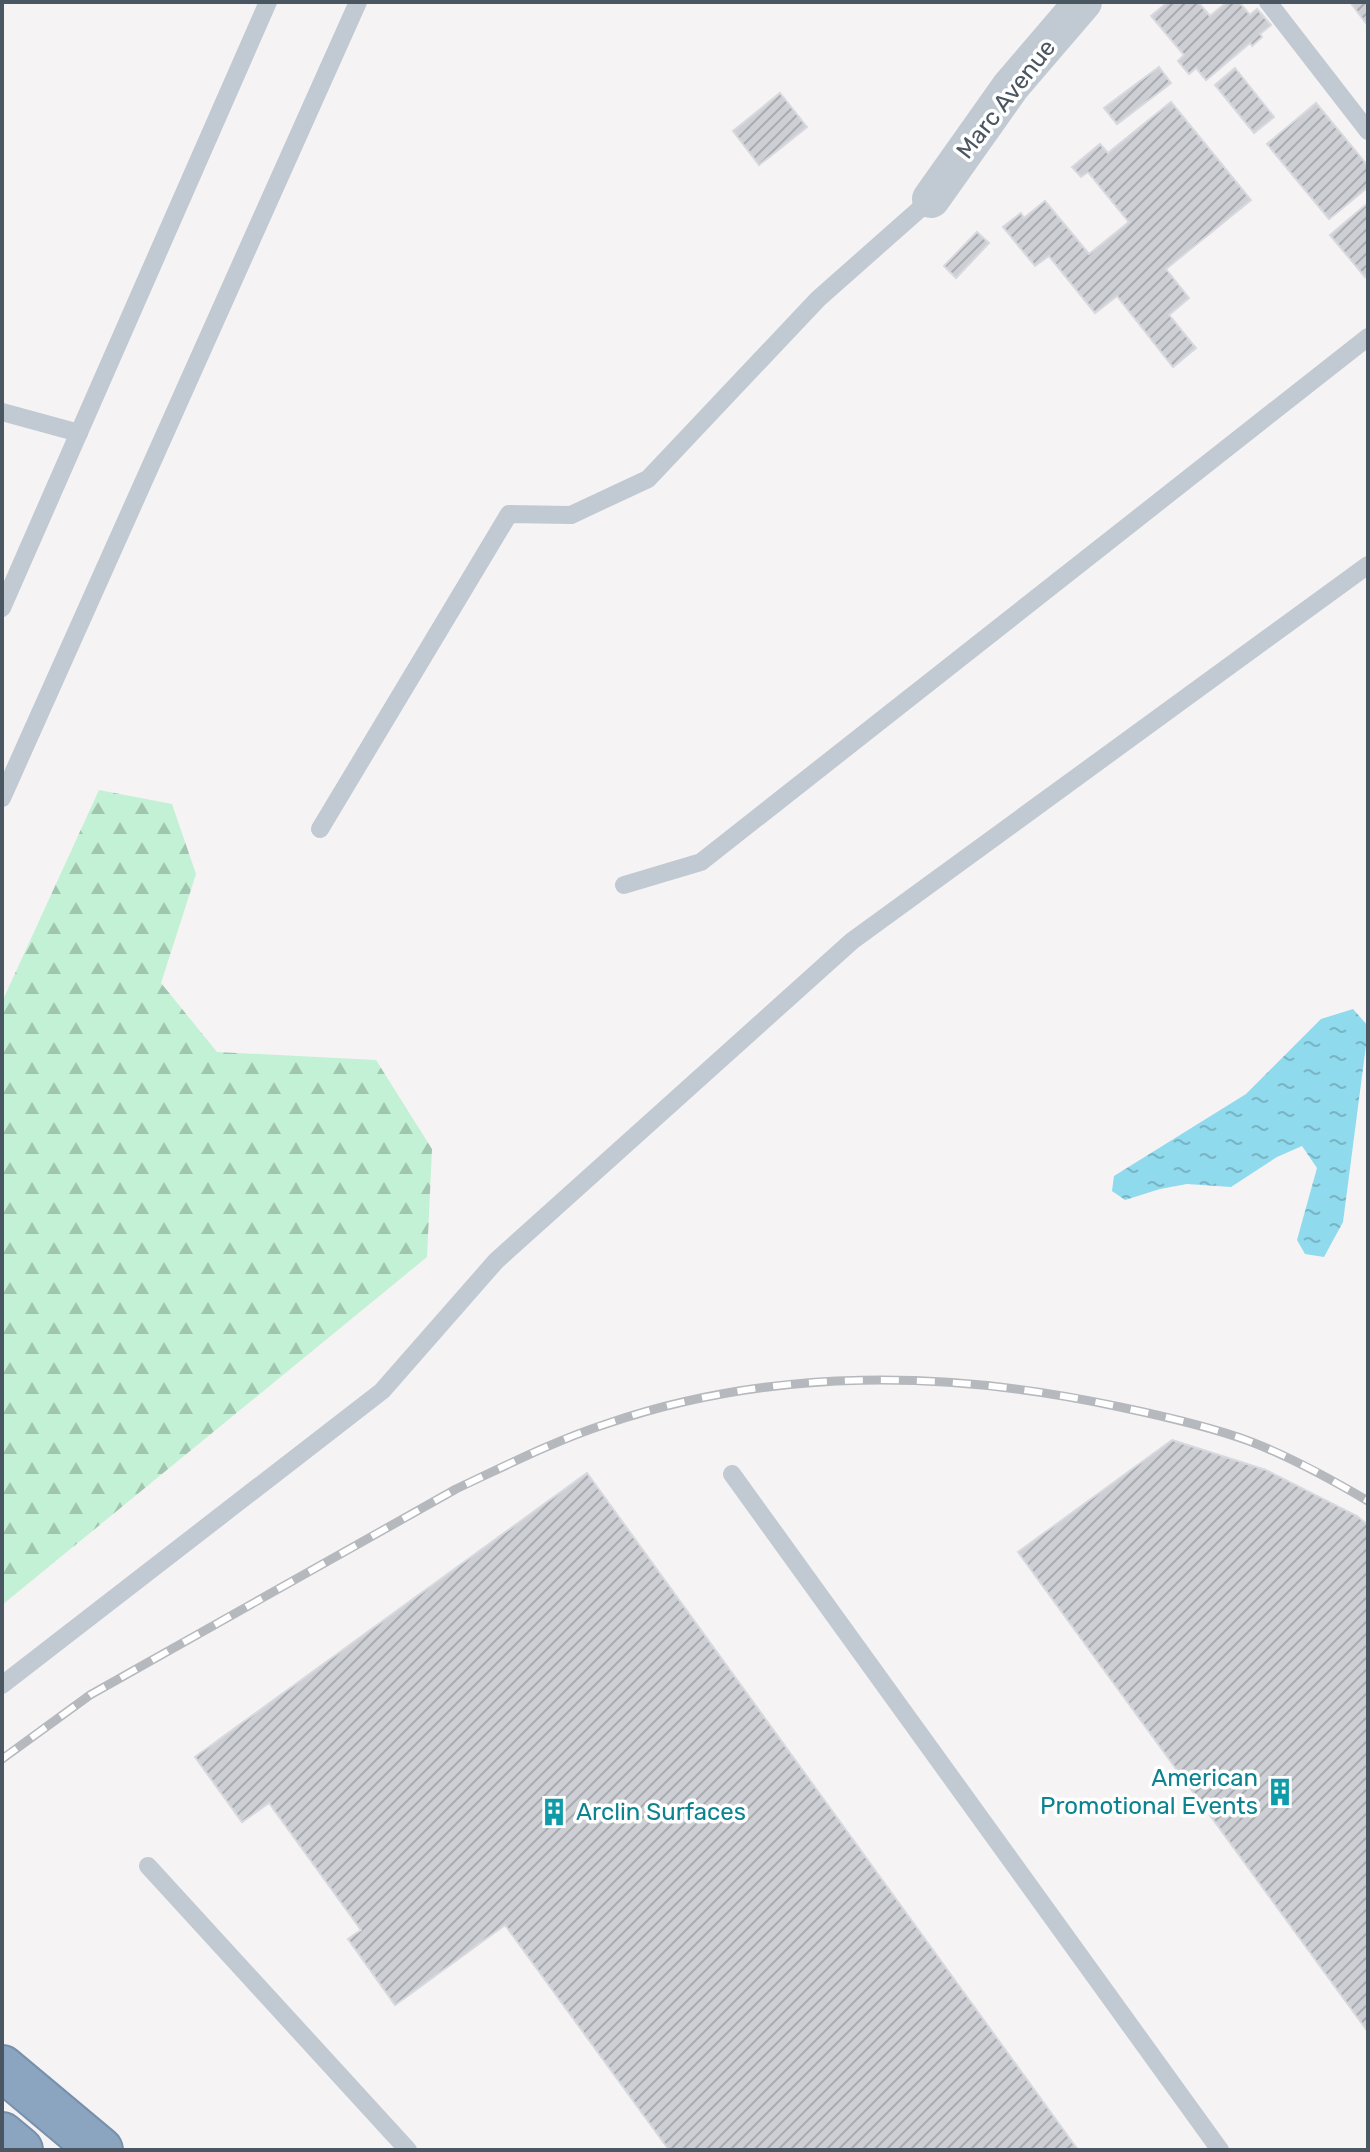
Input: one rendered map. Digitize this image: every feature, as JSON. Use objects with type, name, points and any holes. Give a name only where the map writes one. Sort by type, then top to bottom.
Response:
[{"type":"highway","points":[[2,2068],[100,2150]]},
{"type":"street","name":"Marc Avenue","points":[[931,199],[1011,86],[1083,2]]},
{"type":"lane","points":[[2,608],[268,2]]},
{"type":"lane","points":[[2,798],[358,2]]},
{"type":"lane","points":[[1268,2],[1368,131]]},
{"type":"lane","points":[[320,829],[509,514],[571,515],[648,479],[818,299],[931,199]]},
{"type":"lane","points":[[624,885],[701,862],[1368,337]]},
{"type":"lane","points":[[2,412],[79,433]]},
{"type":"lane","points":[[2,1685],[382,1391],[496,1261],[852,941],[1368,565]]},
{"type":"lane","points":[[732,1474],[1220,2150]]},
{"type":"lane","points":[[148,1866],[408,2150]]},
{"type":"green space","points":[[99,790],[172,804],[196,874],[161,983],[217,1052],[376,1060],[432,1149],[427,1257],[2,1605],[2,1002]]},
{"type":"water","points":[[1353,1009],[1368,1030],[1343,1222],[1324,1257],[1305,1254],[1297,1240],[1317,1168],[1302,1146],[1277,1157],[1231,1187],[1187,1184],[1125,1200],[1112,1191],[1114,1176],[1246,1094],[1321,1019]]},
{"type":"building","points":[[1168,2],[1198,2],[1210,16],[1227,2],[1239,2],[1250,15],[1257,9],[1271,25],[1252,46],[1250,43],[1206,80],[1196,68],[1189,74],[1178,61],[1184,55],[1151,16]]},
{"type":"building","points":[[1350,2],[1368,2],[1368,26]]},
{"type":"building","points":[[1159,67],[1171,83],[1117,124],[1104,108]]},
{"type":"building","points":[[1235,68],[1274,117],[1254,133],[1215,85]]},
{"type":"building","points":[[780,93],[807,127],[759,165],[733,131]]},
{"type":"building","points":[[1171,102],[1251,200],[1166,269],[1189,298],[1169,315],[1196,348],[1173,367],[1117,296],[1095,313],[1049,256],[1035,266],[1003,227],[1021,213],[1024,218],[1045,201],[1089,254],[1129,222],[1088,172],[1081,177],[1072,167],[1100,144],[1108,153]]},
{"type":"building","points":[[1316,103],[1368,166],[1368,187],[1329,219],[1267,144]]},
{"type":"building","points":[[1368,203],[1368,274],[1365,277],[1330,235]]},
{"type":"building","points":[[977,232],[989,243],[956,278],[944,266]]},
{"type":"building","name":"American Promotional Events","points":[[1172,1440],[1266,1470],[1357,1516],[1368,1525],[1368,2032],[1018,1552]]},
{"type":"building","name":"Arclin Surfaces","points":[[587,1473],[1078,2150],[669,2150],[505,1925],[395,2005],[348,1939],[361,1930],[269,1803],[242,1822],[195,1757]]},
{"type":"railway","points":[[2,1759],[90,1695],[456,1489],[530,1454],[606,1424],[669,1405],[732,1392],[862,1380],[991,1386],[1056,1395],[1169,1418],[1233,1436],[1295,1461],[1368,1501]]},
{"type":"place","name":"American Promotional Events","points":[[1280,1792]]},
{"type":"place","name":"Arclin Surfaces","points":[[554,1812]]}]
